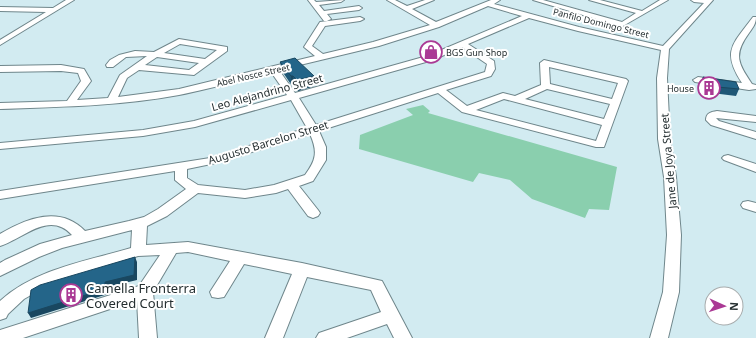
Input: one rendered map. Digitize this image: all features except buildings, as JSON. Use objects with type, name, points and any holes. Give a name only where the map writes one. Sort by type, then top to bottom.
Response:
[{"type":"street","points":[[0,44],[71,0]]},
{"type":"street","points":[[313,2],[341,0]]},
{"type":"street","points":[[322,13],[360,9],[347,0]]},
{"type":"street","points":[[390,0],[436,24]]},
{"type":"street","points":[[406,9],[431,0]]},
{"type":"street","name":"Abel Nosce Street","points":[[0,106],[111,101],[179,92],[274,70],[400,37],[497,0]]},
{"type":"street","points":[[536,0],[622,24]]},
{"type":"street","points":[[597,0],[643,13]]},
{"type":"street","points":[[604,35],[665,0]]},
{"type":"street","points":[[694,0],[710,1]]},
{"type":"street","points":[[665,49],[710,1]]},
{"type":"street","points":[[313,2],[328,23]]},
{"type":"street","points":[[0,9],[10,3]]},
{"type":"street","name":"Panfilo Domingo Street","points":[[487,4],[578,29],[665,49]]},
{"type":"street","points":[[0,9],[53,10]]},
{"type":"street","name":"Leo Alejandrino Street","points":[[0,146],[143,133],[195,124],[430,58],[529,15]]},
{"type":"street","points":[[322,58],[308,47],[323,24],[360,19]]},
{"type":"street","points":[[752,87],[737,69],[733,57],[736,45],[756,19]]},
{"type":"street","points":[[747,31],[756,33]]},
{"type":"street","points":[[111,101],[120,81],[136,67],[179,41],[224,49],[191,74],[136,67]]},
{"type":"street","name":"Augusto Barcelon Street","points":[[0,195],[212,160],[488,74],[491,69],[491,63],[464,44]]},
{"type":"street","name":"Jane de Joya Street","points":[[659,338],[671,292],[674,235],[670,177],[664,133],[662,78],[665,49]]},
{"type":"street","points":[[110,65],[119,57],[127,54],[154,55],[208,62]]},
{"type":"street","points":[[439,89],[466,110],[600,145],[622,81],[544,63],[542,64],[546,86]]},
{"type":"street","points":[[0,69],[61,68],[81,71],[86,81],[70,104]]},
{"type":"street","points":[[181,165],[181,180],[195,189],[245,194],[291,184],[309,178],[321,157],[318,141],[314,129],[274,70]]},
{"type":"street","points":[[698,80],[752,87]]},
{"type":"street","points":[[517,99],[546,86],[614,102]]},
{"type":"street","points":[[466,110],[499,96],[517,99],[607,123]]},
{"type":"street","points":[[756,119],[713,114],[711,116],[711,120],[715,123],[756,136]]},
{"type":"street","points":[[728,158],[756,168]]},
{"type":"street","points":[[291,184],[313,213]]},
{"type":"street","points":[[0,270],[34,252],[82,237],[140,223],[155,217],[195,189]]},
{"type":"street","points":[[0,241],[15,231],[33,223],[57,221],[68,224],[82,237]]},
{"type":"street","points":[[138,251],[140,223]]},
{"type":"street","points":[[0,313],[1,310],[18,294],[49,278],[138,251],[188,247],[376,285],[403,338]]},
{"type":"street","points":[[148,338],[146,291],[171,249]]},
{"type":"street","points":[[218,292],[240,258]]},
{"type":"street","points":[[274,338],[302,269]]},
{"type":"street","points":[[0,338],[146,291]]},
{"type":"street","points":[[325,338],[392,315]]},
{"type":"green space","points":[[423,105],[430,111],[428,113],[617,167],[609,210],[589,209],[585,218],[532,199],[510,180],[479,173],[473,182],[359,149],[360,135],[413,115],[406,109]]},
{"type":"place","name":"BGS Gun Shop","points":[[431,52]]},
{"type":"place","name":"House","points":[[709,88]]},
{"type":"place","name":"Camella Fronterra Covered Court","points":[[71,295]]}]
